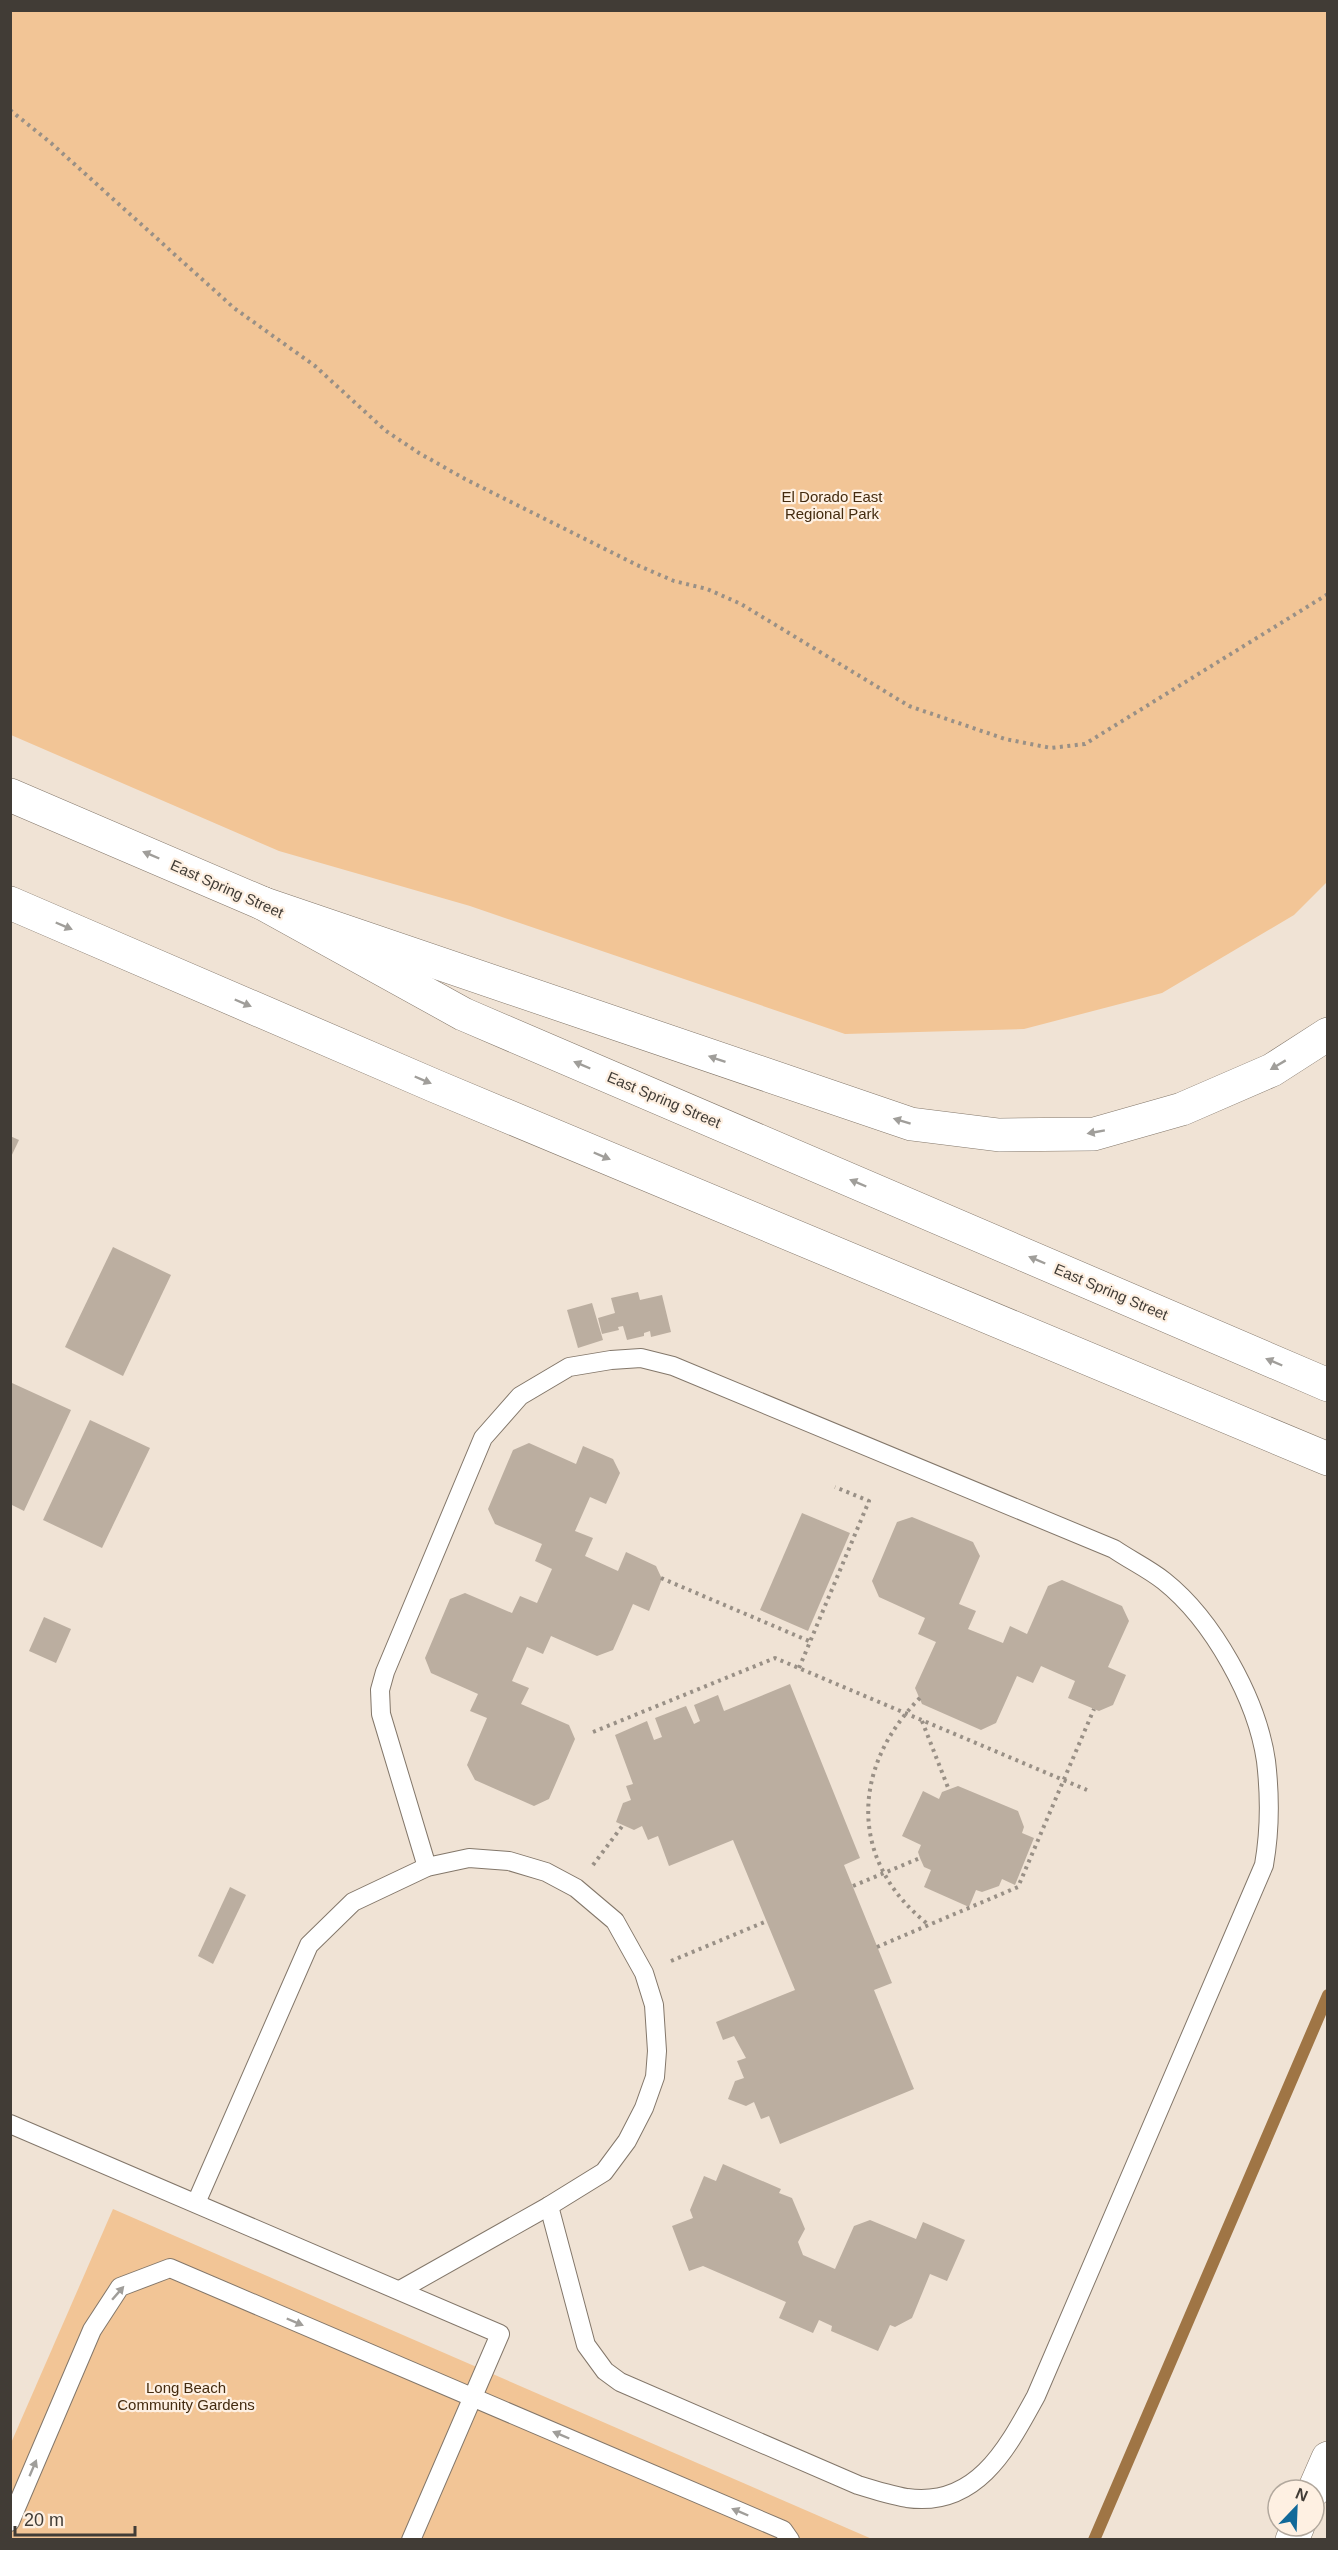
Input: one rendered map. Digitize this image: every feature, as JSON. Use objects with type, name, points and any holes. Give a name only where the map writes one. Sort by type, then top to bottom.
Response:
[{"type":"main road","name":"East Spring Street","points":[[10,795],[262,903],[463,1014],[1328,1385]]},
{"type":"main road","points":[[10,903],[435,1086],[1328,1459]]},
{"type":"main road","points":[[262,903],[900,1120],[999,1135],[1094,1134],[1182,1109],[1272,1070],[1328,1034]]},
{"type":"main road","points":[[1319,2478],[1328,2458]]},
{"type":"lane","points":[[427,1867],[381,1714],[380,1690],[385,1672],[483,1438],[520,1396],[569,1367],[641,1358],[673,1366],[1114,1549],[1164,1581],[1197,1613],[1223,1651],[1250,1704],[1266,1759],[1268,1844],[1264,1865],[1036,2396],[1014,2436],[994,2464],[970,2486],[954,2493],[934,2497],[910,2498],[882,2493],[858,2485],[620,2382],[605,2371],[586,2345],[549,2206]]},
{"type":"lane","points":[[196,2204],[309,1945],[353,1902],[427,1867],[469,1858],[509,1861],[546,1872],[576,1888],[615,1921],[644,1973],[654,2005],[657,2050],[655,2077],[644,2108],[627,2141],[604,2172],[549,2206],[400,2290]]},
{"type":"lane","points":[[10,2124],[500,2334],[411,2540]]},
{"type":"lane","points":[[10,2522],[92,2330],[120,2287],[170,2268],[783,2530],[790,2540]]},
{"type":"path","points":[[10,110],[51,143],[234,308],[315,366],[386,431],[419,453],[465,479],[637,565],[674,581],[707,589],[741,604],[909,706],[1005,739],[1051,748],[1085,744],[1113,729],[1328,594]]},
{"type":"path","points":[[799,1668],[869,1501],[835,1487]]},
{"type":"path","points":[[662,1578],[809,1641]]},
{"type":"path","points":[[593,1732],[775,1658],[1087,1790]]},
{"type":"path","points":[[920,1698],[905,1713],[875,1762],[868,1804],[870,1828],[882,1874],[898,1897],[929,1925]]},
{"type":"path","points":[[877,1947],[1018,1887],[1095,1709]]},
{"type":"path","points":[[922,1720],[949,1790]]},
{"type":"path","points":[[576,1888],[623,1825]]},
{"type":"path","points":[[853,1886],[920,1858]]},
{"type":"path","points":[[644,1973],[767,1921]]},
{"type":"green space","name":"El Dorado East Regional Park","points":[[11,10],[1327,11],[1327,882],[1294,915],[1162,993],[1024,1029],[845,1034],[470,906],[279,851],[11,735]]},
{"type":"green space","name":"Long Beach Community Gardens","points":[[113,2209],[872,2539],[11,2540],[11,2443]]},
{"type":"building","points":[[10,1136],[19,1140],[10,1159]]},
{"type":"building","points":[[113,1247],[171,1275],[123,1376],[65,1347]]},
{"type":"building","points":[[638,1292],[640,1300],[662,1295],[671,1332],[651,1337],[650,1331],[644,1333],[644,1336],[627,1340],[623,1326],[618,1327],[619,1330],[602,1334],[598,1318],[615,1313],[611,1298]]},
{"type":"building","points":[[592,1303],[603,1340],[578,1348],[567,1310]]},
{"type":"building","points":[[12,1383],[71,1410],[24,1511],[10,1504]]},
{"type":"building","points":[[90,1420],[150,1448],[102,1548],[43,1520]]},
{"type":"building","points":[[529,1443],[576,1464],[583,1446],[613,1459],[620,1473],[606,1504],[590,1497],[575,1531],[593,1538],[585,1556],[618,1571],[626,1552],[656,1566],[662,1579],[649,1611],[633,1604],[613,1650],[597,1656],[551,1636],[543,1654],[527,1647],[512,1681],[529,1688],[521,1704],[569,1725],[575,1739],[549,1799],[534,1806],[475,1780],[467,1765],[487,1718],[470,1711],[478,1694],[431,1673],[425,1658],[450,1599],[465,1593],[512,1613],[520,1596],[537,1603],[552,1569],[535,1561],[542,1544],[495,1524],[488,1509],[513,1450]]},
{"type":"building","points":[[802,1513],[850,1533],[808,1631],[760,1610]]},
{"type":"building","points":[[912,1517],[973,1542],[980,1556],[959,1604],[976,1611],[968,1629],[1003,1643],[1010,1626],[1027,1634],[1048,1586],[1062,1580],[1122,1606],[1129,1621],[1108,1667],[1126,1675],[1113,1705],[1099,1711],[1068,1698],[1075,1681],[1041,1666],[1033,1683],[1017,1676],[996,1723],[981,1730],[922,1704],[915,1688],[936,1642],[918,1634],[925,1618],[879,1597],[872,1581],[897,1522]]},
{"type":"building","points":[[44,1617],[71,1629],[56,1663],[29,1651]]},
{"type":"building","points":[[790,1684],[860,1858],[844,1865],[892,1983],[874,1990],[914,2089],[780,2144],[769,2116],[761,2119],[754,2102],[746,2106],[728,2099],[735,2081],[744,2078],[737,2061],[746,2058],[734,2036],[723,2040],[716,2022],[795,1990],[733,1840],[669,1866],[658,1836],[648,1840],[642,1826],[634,1830],[616,1822],[623,1803],[631,1800],[626,1786],[633,1784],[615,1735],[647,1721],[654,1740],[662,1737],[655,1718],[686,1706],[694,1724],[700,1721],[694,1705],[718,1695],[724,1711]]},
{"type":"building","points":[[958,1786],[1018,1811],[1024,1827],[1022,1833],[1034,1838],[1015,1885],[1002,1879],[999,1886],[982,1892],[976,1890],[969,1907],[924,1887],[931,1870],[924,1867],[920,1858],[918,1852],[921,1845],[902,1836],[923,1791],[939,1799],[942,1792]]},
{"type":"building","points":[[230,1887],[246,1895],[213,1964],[198,1956]]},
{"type":"building","points":[[723,2164],[781,2189],[779,2193],[792,2198],[805,2229],[798,2242],[803,2255],[835,2269],[854,2226],[870,2220],[916,2239],[923,2222],[965,2240],[947,2281],[930,2274],[912,2318],[895,2327],[890,2325],[878,2351],[831,2331],[832,2326],[819,2320],[813,2333],[779,2318],[786,2302],[703,2266],[689,2271],[672,2226],[693,2218],[690,2210],[704,2176],[716,2181]]},
{"type":"waterway","points":[[1094,2540],[1328,1995]]}]
